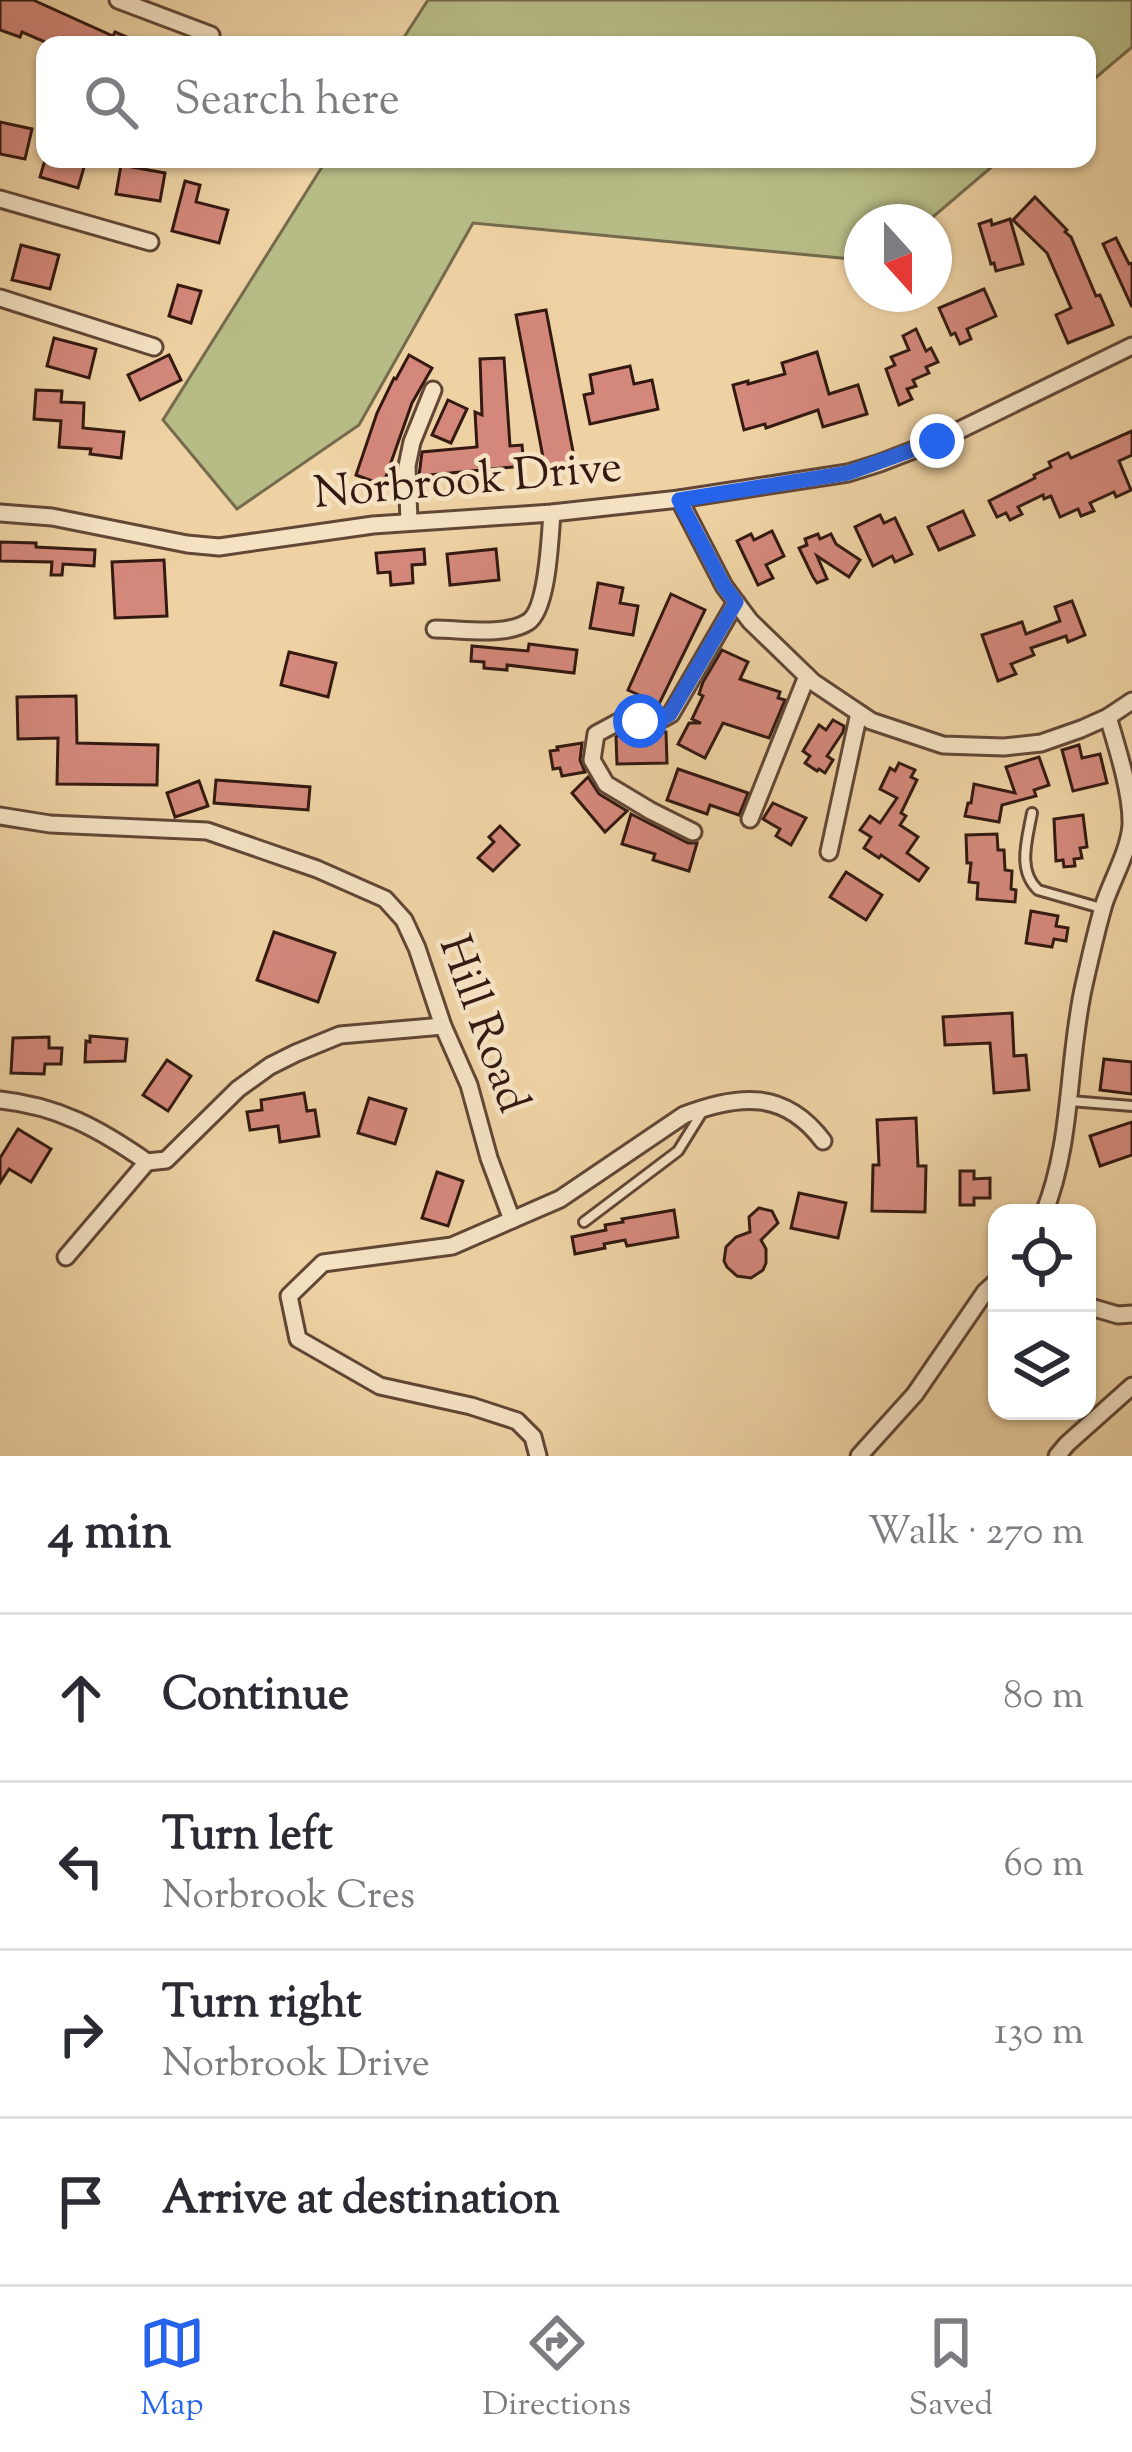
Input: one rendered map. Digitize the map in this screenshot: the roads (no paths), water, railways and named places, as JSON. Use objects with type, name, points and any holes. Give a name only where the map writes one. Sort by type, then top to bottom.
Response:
[{"type":"street","points":[[118,0],[211,35]]},
{"type":"street","points":[[0,199],[151,242]]},
{"type":"street","points":[[0,298],[154,347]]},
{"type":"street","name":"Norbrook Drive","points":[[0,514],[52,518],[219,547],[373,525],[679,500],[848,473],[880,463],[937,441],[1132,346]]},
{"type":"street","points":[[409,523],[406,466],[433,390]]},
{"type":"street","points":[[679,500],[724,586],[750,621],[807,676],[871,721],[943,745],[1004,747],[1041,743],[1108,717],[1132,701]]},
{"type":"street","points":[[435,629],[506,629],[529,621],[537,612],[544,583],[552,513]]},
{"type":"street","points":[[693,832],[606,784],[592,760],[596,734],[622,720],[658,721],[670,714],[736,602]]},
{"type":"street","points":[[750,819],[807,676]]},
{"type":"street","points":[[829,852],[859,713]]},
{"type":"street","points":[[1048,1204],[1056,1183],[1072,1047],[1103,909],[1131,829],[1108,717]]},
{"type":"street","name":"Hill Road","points":[[0,816],[50,824],[207,831],[317,869],[385,899],[404,920],[417,948],[469,1085],[512,1220]]},
{"type":"street","points":[[0,1100],[27,1102],[101,1130],[147,1162],[166,1160],[238,1089],[296,1053],[340,1035],[443,1026]]},
{"type":"street","points":[[538,1456],[532,1437],[518,1421],[380,1386],[298,1339],[289,1296],[323,1263],[452,1246],[560,1199],[673,1122],[705,1107],[731,1101],[778,1104],[807,1120],[823,1142]]},
{"type":"street","points":[[66,1257],[147,1162]]},
{"type":"street","points":[[859,1456],[915,1394],[988,1289]]},
{"type":"street","points":[[1096,1309],[1118,1315],[1132,1313]]},
{"type":"street","points":[[1057,1456],[1132,1386]]},
{"type":"lane","points":[[1032,814],[1025,870],[1032,885],[1103,909]]},
{"type":"lane","points":[[1068,1101],[1132,1106]]},
{"type":"lane","points":[[584,1222],[678,1150],[705,1107]]}]
